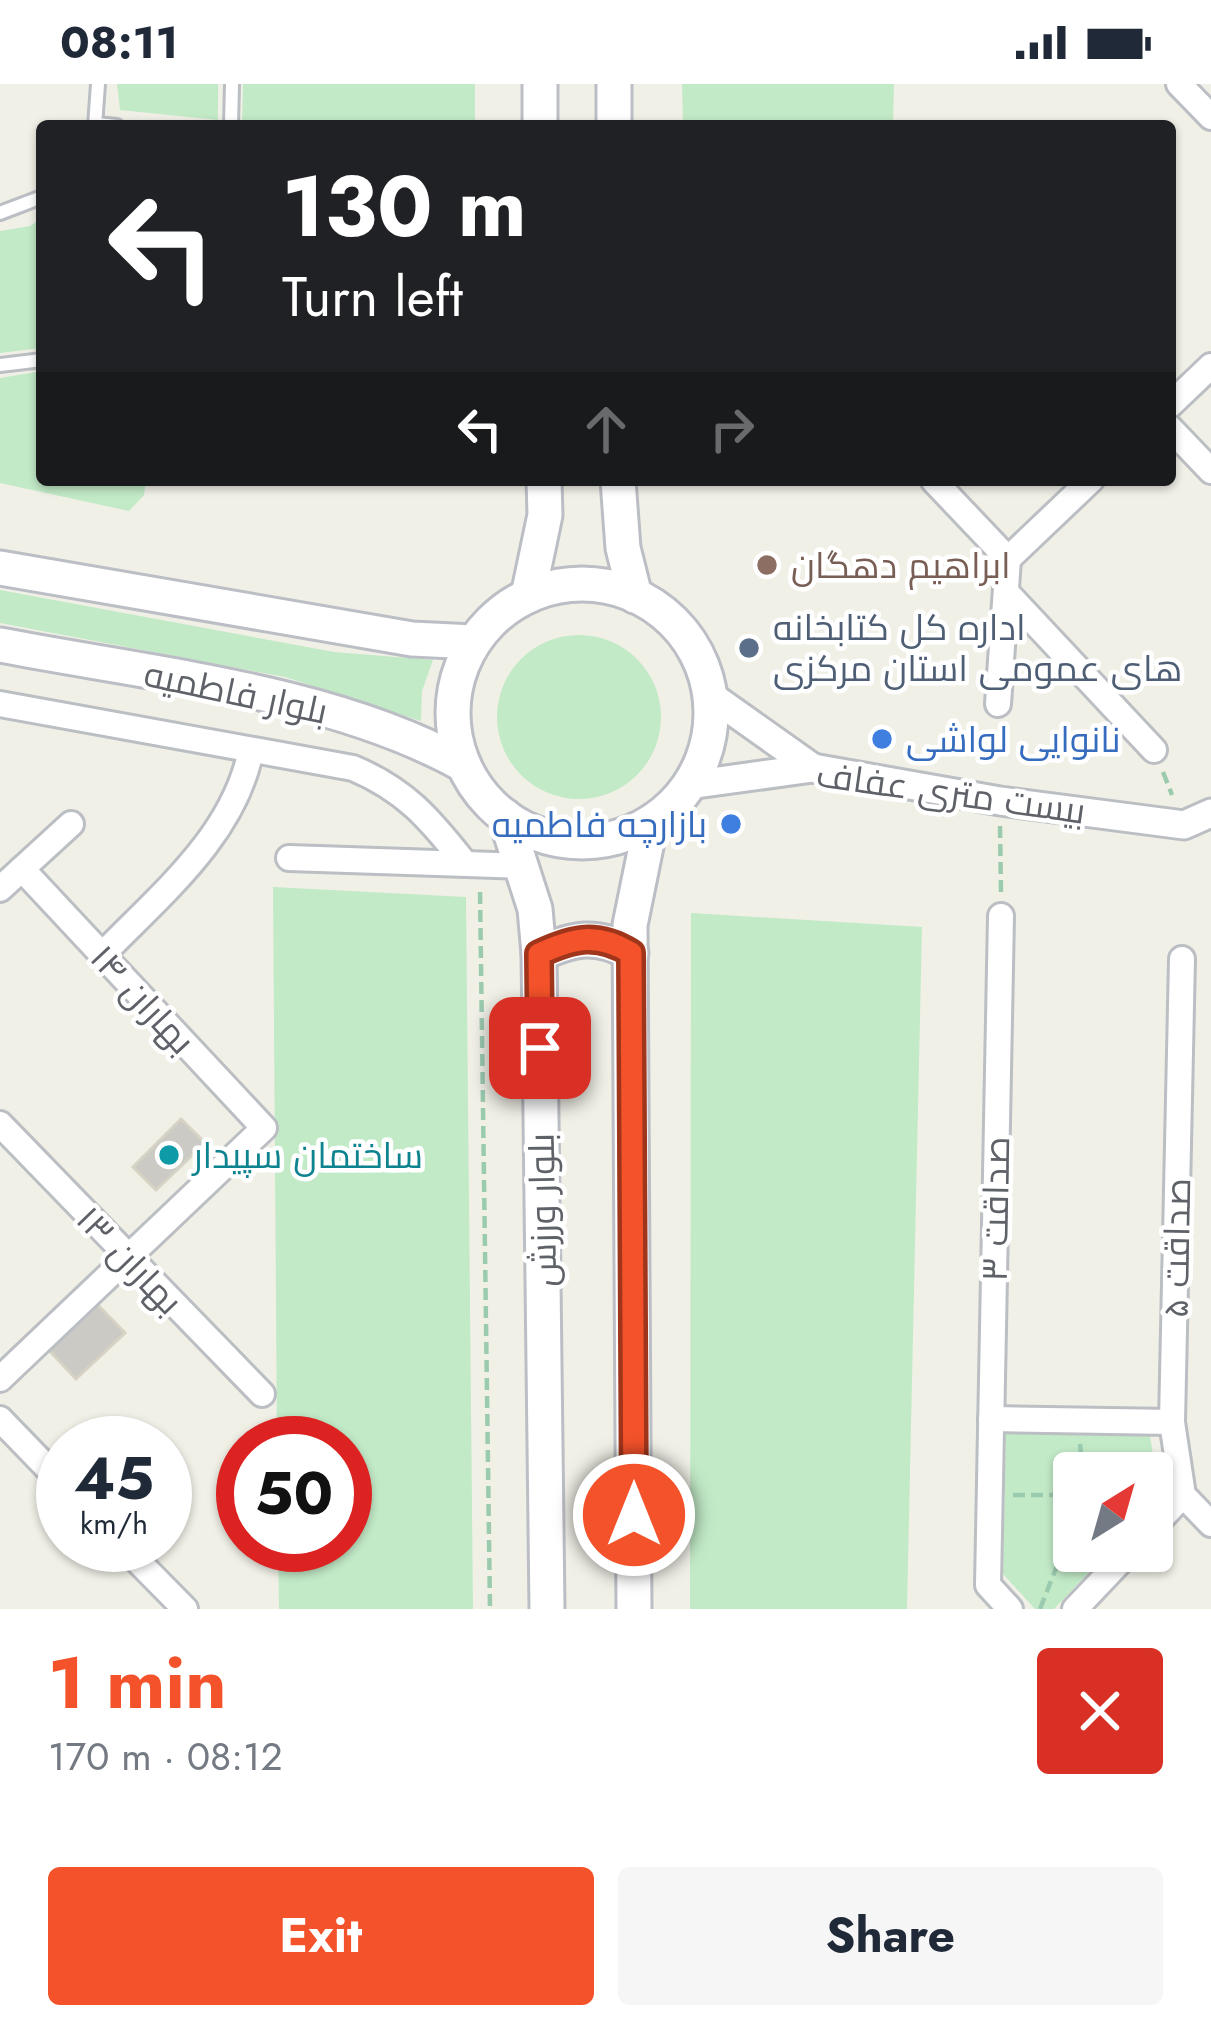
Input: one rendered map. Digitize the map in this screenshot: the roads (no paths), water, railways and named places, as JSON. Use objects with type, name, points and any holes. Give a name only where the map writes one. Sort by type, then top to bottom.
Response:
[{"type":"main road","points":[[540,84],[540,120]]},
{"type":"main road","points":[[614,84],[614,120]]},
{"type":"main road","points":[[528,596],[545,515],[544,486]]},
{"type":"main road","points":[[618,486],[623,548],[635,596]]},
{"type":"main road","points":[[0,568],[412,639],[474,642]]},
{"type":"main road","points":[[581,584],[635,596],[667,617],[693,646],[710,695],[708,742],[689,785],[673,806],[651,822],[629,834],[578,842],[552,838],[505,816],[464,765],[453,715],[462,664],[489,623],[528,596],[581,584]]},
{"type":"main road","name":"بلوار فاطمیه","points":[[0,645],[353,716],[395,730],[464,765]]},
{"type":"main road","name":"بلوار ورزش","points":[[505,816],[535,909],[539,954],[547,1609]]},
{"type":"main road","points":[[634,1609],[631,953],[632,907],[651,822]]},
{"type":"main road","points":[[539,954],[586,937],[612,942],[631,953]]},
{"type":"street","points":[[1179,84],[1211,117]]},
{"type":"street","points":[[1176,399],[1211,366]]},
{"type":"street","points":[[1176,434],[1211,471]]},
{"type":"street","points":[[939,486],[1008,559]]},
{"type":"street","points":[[998,704],[1008,559],[1085,486]]},
{"type":"street","points":[[1006,592],[1154,751]]},
{"type":"street","points":[[710,695],[813,768]]},
{"type":"street","points":[[0,704],[352,768],[387,783],[472,862]]},
{"type":"street","points":[[102,955],[201,853],[244,782],[250,750]]},
{"type":"street","name":"بیست متری عفاف","points":[[689,785],[813,768],[1000,801],[1184,825],[1211,813]]},
{"type":"street","points":[[0,889],[70,824]]},
{"type":"street","points":[[289,858],[523,866]]},
{"type":"street","name":"بهاران ۱۴","points":[[22,869],[264,1128],[126,1258]]},
{"type":"street","name":"صداقت ۳","points":[[1001,916],[988,1585],[1010,1609]]},
{"type":"street","name":"صداقت ۵","points":[[1182,959],[1172,1422],[1184,1495]]},
{"type":"street","name":"بهاران ۱۳","points":[[0,1124],[262,1394]]},
{"type":"street","points":[[0,1379],[126,1258]]},
{"type":"street","points":[[991,1419],[1172,1422]]},
{"type":"street","points":[[0,1420],[36,1457]]},
{"type":"street","points":[[1173,1506],[1184,1495],[1211,1524]]},
{"type":"street","points":[[149,1572],[185,1609]]},
{"type":"street","points":[[1075,1609],[1110,1572]]},
{"type":"lane","points":[[96,120],[98,84]]},
{"type":"lane","points":[[231,120],[232,84]]},
{"type":"lane","points":[[0,214],[36,199]]},
{"type":"lane","points":[[0,365],[36,360]]},
{"type":"place","name":"ابراهیم دهگان","points":[[767,565]]},
{"type":"place","name":"اداره کل کتابخانه های عمومی استان مرکزی","points":[[749,648]]},
{"type":"place","name":"نانوایی لواشی","points":[[882,739]]},
{"type":"place","name":"بازارچه فاطمیه","points":[[731,824]]},
{"type":"place","name":"ساختمان سپیدار","points":[[169,1155]]}]
